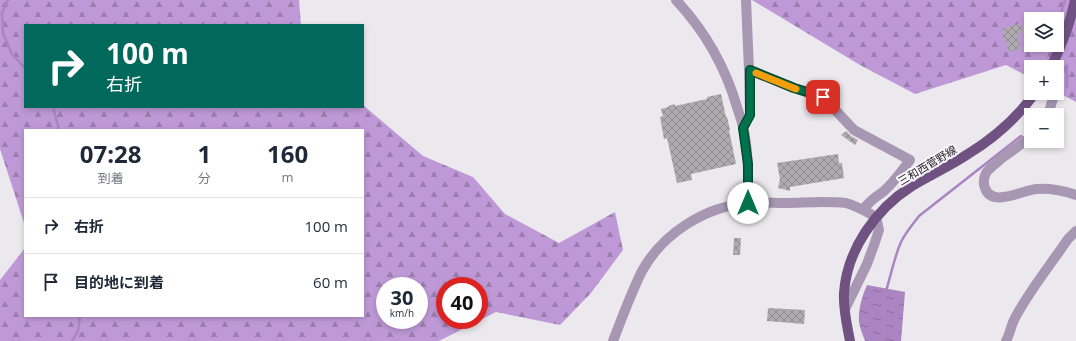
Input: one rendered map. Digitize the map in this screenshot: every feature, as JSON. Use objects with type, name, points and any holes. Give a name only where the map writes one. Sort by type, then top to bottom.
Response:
[{"type":"main road","points":[[1054,60],[1071,19],[1075,0]]},
{"type":"main road","name":"三和西菅野線","points":[[850,341],[844,294],[846,280],[849,265],[867,229],[876,217],[898,196],[912,186],[967,155],[996,135],[1029,100]]},
{"type":"street","points":[[676,0],[709,42],[733,93],[743,128],[748,164],[748,203]]},
{"type":"street","points":[[743,128],[750,115],[750,70],[746,0]]},
{"type":"street","points":[[750,70],[794,88],[823,97],[854,130],[910,160],[899,176],[869,202],[863,210]]},
{"type":"street","points":[[1024,141],[993,165],[986,173],[984,180],[986,191],[997,198],[1038,189],[1066,192],[1076,195]]},
{"type":"street","points":[[612,341],[643,270],[655,252],[666,240],[678,230],[704,215],[725,207],[748,203],[846,203],[876,217],[879,230],[874,245],[867,264],[845,309]]},
{"type":"street","points":[[1006,341],[1015,318],[1026,300],[1068,239],[1076,231]]},
{"type":"green space","points":[[0,0],[299,0],[301,24],[24,24],[24,108],[364,108],[364,106],[423,156],[473,177],[505,214],[559,243],[615,212],[623,250],[591,293],[560,325],[496,312],[488,316],[488,277],[436,277],[436,329],[463,329],[439,341],[0,341],[0,280],[24,249],[24,317],[364,317],[364,129],[24,129],[24,223],[0,149]]},
{"type":"green space","points":[[752,0],[1076,0],[1076,102],[1064,96],[1064,60],[1024,60],[1024,74],[1006,65],[915,94],[860,65]]},
{"type":"water","points":[[867,285],[905,292],[901,341],[865,341],[860,327],[859,313]]},
{"type":"building","points":[[1021,24],[1023,32],[1020,32],[1021,34],[1017,35],[1021,49],[1009,52],[1002,29]]},
{"type":"building","points":[[721,94],[730,130],[736,164],[691,174],[692,180],[677,183],[667,138],[664,139],[660,117],[663,116],[661,109],[675,104],[675,106],[707,99],[707,97]]},
{"type":"building","points":[[846,131],[858,140],[855,145],[841,135]]},
{"type":"building","points":[[838,154],[839,163],[842,163],[844,178],[790,187],[790,191],[778,188],[780,179],[777,163]]},
{"type":"building","points":[[734,238],[741,238],[740,255],[733,255]]},
{"type":"building","points":[[768,308],[805,310],[804,324],[767,321]]},
{"type":"waterway","points":[[8,0],[2,13],[3,33],[12,54],[24,67]]},
{"type":"waterway","points":[[1061,12],[1065,0]]},
{"type":"waterway","points":[[1064,70],[1066,66]]},
{"type":"waterway","points":[[1067,66],[1067,87]]},
{"type":"waterway","points":[[53,108],[59,129]]},
{"type":"waterway","points":[[886,291],[894,260],[901,242],[907,231],[919,216],[1021,136]]},
{"type":"waterway","points":[[72,341],[78,331],[80,317]]},
{"type":"slow traffic","points":[[756,73],[796,89]]},
{"type":"route","points":[[748,203],[748,164],[743,128],[750,115],[750,70],[794,88],[823,97]]}]
